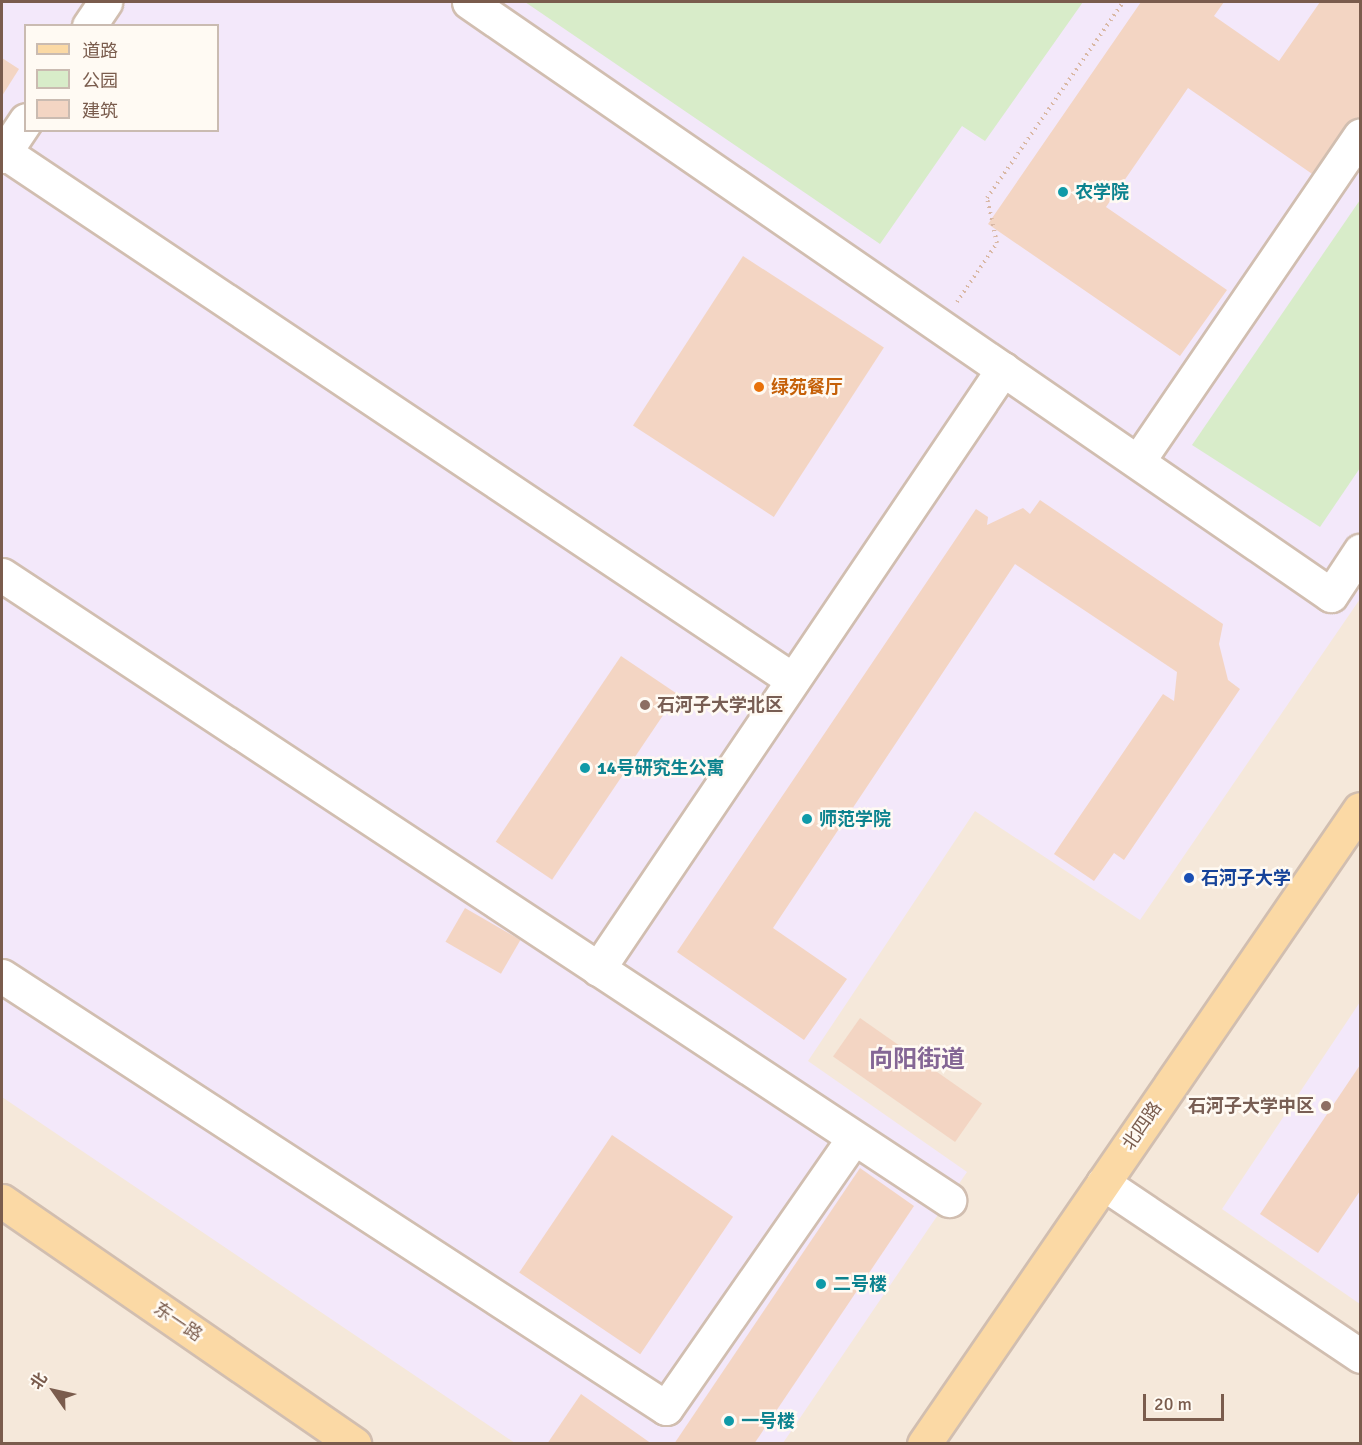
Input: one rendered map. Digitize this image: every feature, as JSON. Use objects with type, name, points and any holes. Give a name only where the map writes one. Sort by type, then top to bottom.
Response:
[{"type":"main road","name":"北四路","points":[[924,1443],[1360,808]]},
{"type":"main road","name":"东一路","points":[[2,1201],[354,1443]]},
{"type":"street","points":[[90,24],[105,2]]},
{"type":"street","points":[[469,2],[1331,595],[1360,551]]},
{"type":"street","points":[[24,123],[3,154],[793,680]]},
{"type":"street","points":[[1138,461],[1360,135]]},
{"type":"street","points":[[598,969],[1003,369]]},
{"type":"street","points":[[2,575],[949,1200]]},
{"type":"street","points":[[2,976],[666,1408],[854,1138]]},
{"type":"street","points":[[1103,1183],[1360,1356]]},
{"type":"path","points":[[940,326],[997,243],[987,198],[1124,2]]},
{"type":"shaded area","name":"石河子大学北区","points":[[2,2],[1360,2],[1360,1443],[2,1444]]},
{"type":"shaded area","name":"石河子大学北区","points":[[2,2],[1360,2],[1360,599],[1140,920],[975,811],[808,1061],[967,1172],[783,1443],[515,1443],[2,1097]]},
{"type":"shaded area","name":"石河子大学中区","points":[[1360,1002],[1360,1304],[1222,1209]]},
{"type":"green space","points":[[525,2],[1083,2],[985,141],[962,126],[880,244]]},
{"type":"green space","points":[[1360,200],[1360,468],[1320,527],[1192,445]]},
{"type":"building","name":"农学院","points":[[1141,2],[1224,2],[1214,16],[1279,61],[1320,2],[1360,2],[1360,117],[1318,178],[1188,88],[1106,207],[1227,290],[1180,356],[988,224]]},
{"type":"building","points":[[2,58],[19,69],[2,96]]},
{"type":"building","name":"绿苑餐厅","points":[[743,256],[884,347],[774,517],[633,425]]},
{"type":"building","points":[[1040,500],[1223,624],[1219,644],[1228,680],[1240,689],[1124,860],[1114,853],[1094,881],[1054,854],[1163,694],[1174,701],[1177,672],[1015,564],[773,928],[847,979],[804,1040],[677,952],[976,509],[988,517],[987,525],[1023,508],[1030,514]]},
{"type":"building","name":"14号研究生公寓","points":[[621,656],[677,694],[552,880],[496,842]]},
{"type":"building","points":[[465,908],[520,940],[501,974],[446,942]]},
{"type":"building","points":[[860,1018],[982,1103],[955,1142],[833,1057]]},
{"type":"building","points":[[1360,1065],[1360,1191],[1318,1253],[1260,1214]]},
{"type":"building","points":[[612,1135],[733,1217],[640,1354],[519,1273]]},
{"type":"building","name":"二号楼","points":[[860,1168],[914,1206],[754,1444],[674,1444]]},
{"type":"building","points":[[581,1394],[652,1444],[547,1444]]},
{"type":"place","name":"农学院","points":[[1063,192]]},
{"type":"place","name":"绿苑餐厅","points":[[759,387]]},
{"type":"place","name":"石河子大学北区","points":[[645,705]]},
{"type":"place","name":"14号研究生公寓","points":[[585,768]]},
{"type":"place","name":"师范学院","points":[[807,819]]},
{"type":"place","name":"石河子大学","points":[[1189,878]]},
{"type":"place","name":"石河子大学中区","points":[[1326,1106]]},
{"type":"place","name":"二号楼","points":[[821,1284]]},
{"type":"place","name":"一号楼","points":[[729,1421]]},
{"type":"district","name":"向阳街道","points":[[917,1060]]}]
